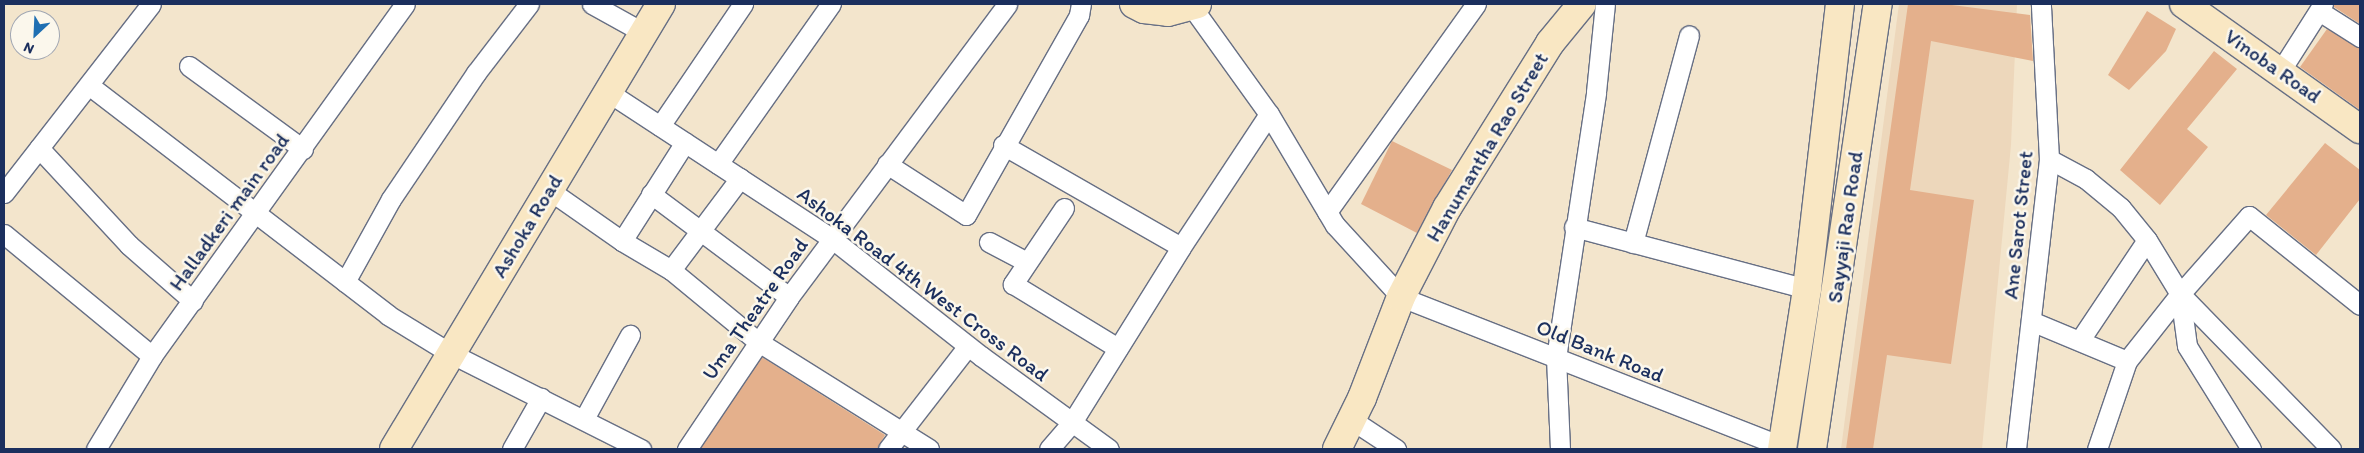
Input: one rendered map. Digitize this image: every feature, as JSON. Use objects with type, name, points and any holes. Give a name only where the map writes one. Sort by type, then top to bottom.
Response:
[{"type":"main road","name":"Ashoka Road","points":[[394,449],[661,4]]},
{"type":"main road","points":[[1134,4],[1144,9],[1168,12],[1195,5]]},
{"type":"main road","name":"Hanumantha Rao Street","points":[[1337,449],[1352,420],[1401,296],[1447,208],[1550,43],[1582,4]]},
{"type":"main road","name":"Sayyaji Rao Road","points":[[1782,448],[1806,289],[1840,4]]},
{"type":"main road","name":"Sayyaji Rao Road","points":[[1812,449],[1878,4]]},
{"type":"main road","name":"Vinoba Road","points":[[2184,4],[2281,70],[2360,129]]},
{"type":"street","points":[[4,193],[38,148],[90,86],[151,4]]},
{"type":"street","points":[[345,282],[391,198],[476,73],[529,4]]},
{"type":"street","points":[[592,4],[644,32]]},
{"type":"street","points":[[660,126],[743,4]]},
{"type":"street","points":[[718,164],[831,4]]},
{"type":"street","name":"Uma Theatre Road","points":[[687,449],[788,297],[1006,4]]},
{"type":"street","points":[[887,164],[966,215],[1003,145],[1079,15],[1081,4]]},
{"type":"street","points":[[1327,212],[1476,4]]},
{"type":"street","points":[[1560,449],[1556,358],[1574,228],[1596,92],[1605,4]]},
{"type":"street","name":"Ane Sarot Street","points":[[2016,449],[2049,159],[2041,4]]},
{"type":"street","points":[[1195,5],[1269,114],[1335,225],[1401,296]]},
{"type":"street","name":"Halladkeri main road","points":[[96,449],[152,356],[303,149],[398,6]]},
{"type":"street","points":[[2281,70],[2321,7],[2360,37]]},
{"type":"street","points":[[1634,243],[1690,35]]},
{"type":"street","points":[[189,66],[303,149]]},
{"type":"street","points":[[90,86],[388,315],[450,353],[584,419],[613,443],[641,449]]},
{"type":"street","name":"Ashoka Road 4th West Cross Road","points":[[608,92],[831,238],[968,346],[1071,424],[1109,449]]},
{"type":"street","points":[[1049,449],[1071,424],[1181,247],[1269,114]]},
{"type":"street","points":[[622,241],[685,142]]},
{"type":"street","points":[[1003,145],[1181,247]]},
{"type":"street","points":[[38,148],[129,245],[193,301]]},
{"type":"street","points":[[2049,159],[2086,179],[2121,208],[2146,240],[2180,294],[2330,449]]},
{"type":"street","points":[[671,270],[740,178]]},
{"type":"street","points":[[549,190],[622,241],[671,270],[757,342],[929,449]]},
{"type":"street","points":[[651,194],[788,297]]},
{"type":"street","points":[[1064,208],[1013,284],[1118,348]]},
{"type":"street","points":[[2097,449],[2127,361],[2180,294],[2249,216],[2360,305]]},
{"type":"street","points":[[1574,228],[1806,289]]},
{"type":"street","points":[[4,234],[152,356]]},
{"type":"street","points":[[2080,340],[2146,240]]},
{"type":"street","points":[[990,242],[1027,262]]},
{"type":"street","points":[[2180,294],[2187,346],[2251,449]]},
{"type":"street","name":"Old Bank Road","points":[[1401,296],[1782,448]]},
{"type":"street","points":[[2031,321],[2127,361]]},
{"type":"street","points":[[584,419],[630,335]]},
{"type":"street","points":[[888,449],[900,431],[968,346]]},
{"type":"street","points":[[512,449],[542,398]]},
{"type":"street","points":[[1352,420],[1396,449]]},
{"type":"shaded area","points":[[1899,4],[2017,4],[2011,145],[1982,449],[1841,449]]},
{"type":"building","points":[[1908,4],[1944,4],[2030,15],[2033,61],[1931,41],[1910,190],[1974,200],[1951,364],[1887,355],[1873,449],[1846,449]]},
{"type":"building","points":[[2334,4],[2360,4],[2360,24],[2334,7]]},
{"type":"building","points":[[2147,11],[2176,29],[2166,51],[2129,90],[2108,75]]},
{"type":"building","points":[[2327,29],[2360,48],[2360,110],[2300,67]]},
{"type":"building","points":[[2214,51],[2237,69],[2187,129],[2208,147],[2160,205],[2120,170]]},
{"type":"building","points":[[1392,141],[1452,170],[1417,233],[1361,204]]},
{"type":"building","points":[[2325,143],[2360,170],[2360,199],[2316,255],[2266,215]]},
{"type":"building","points":[[762,357],[885,435],[877,449],[700,449]]}]
